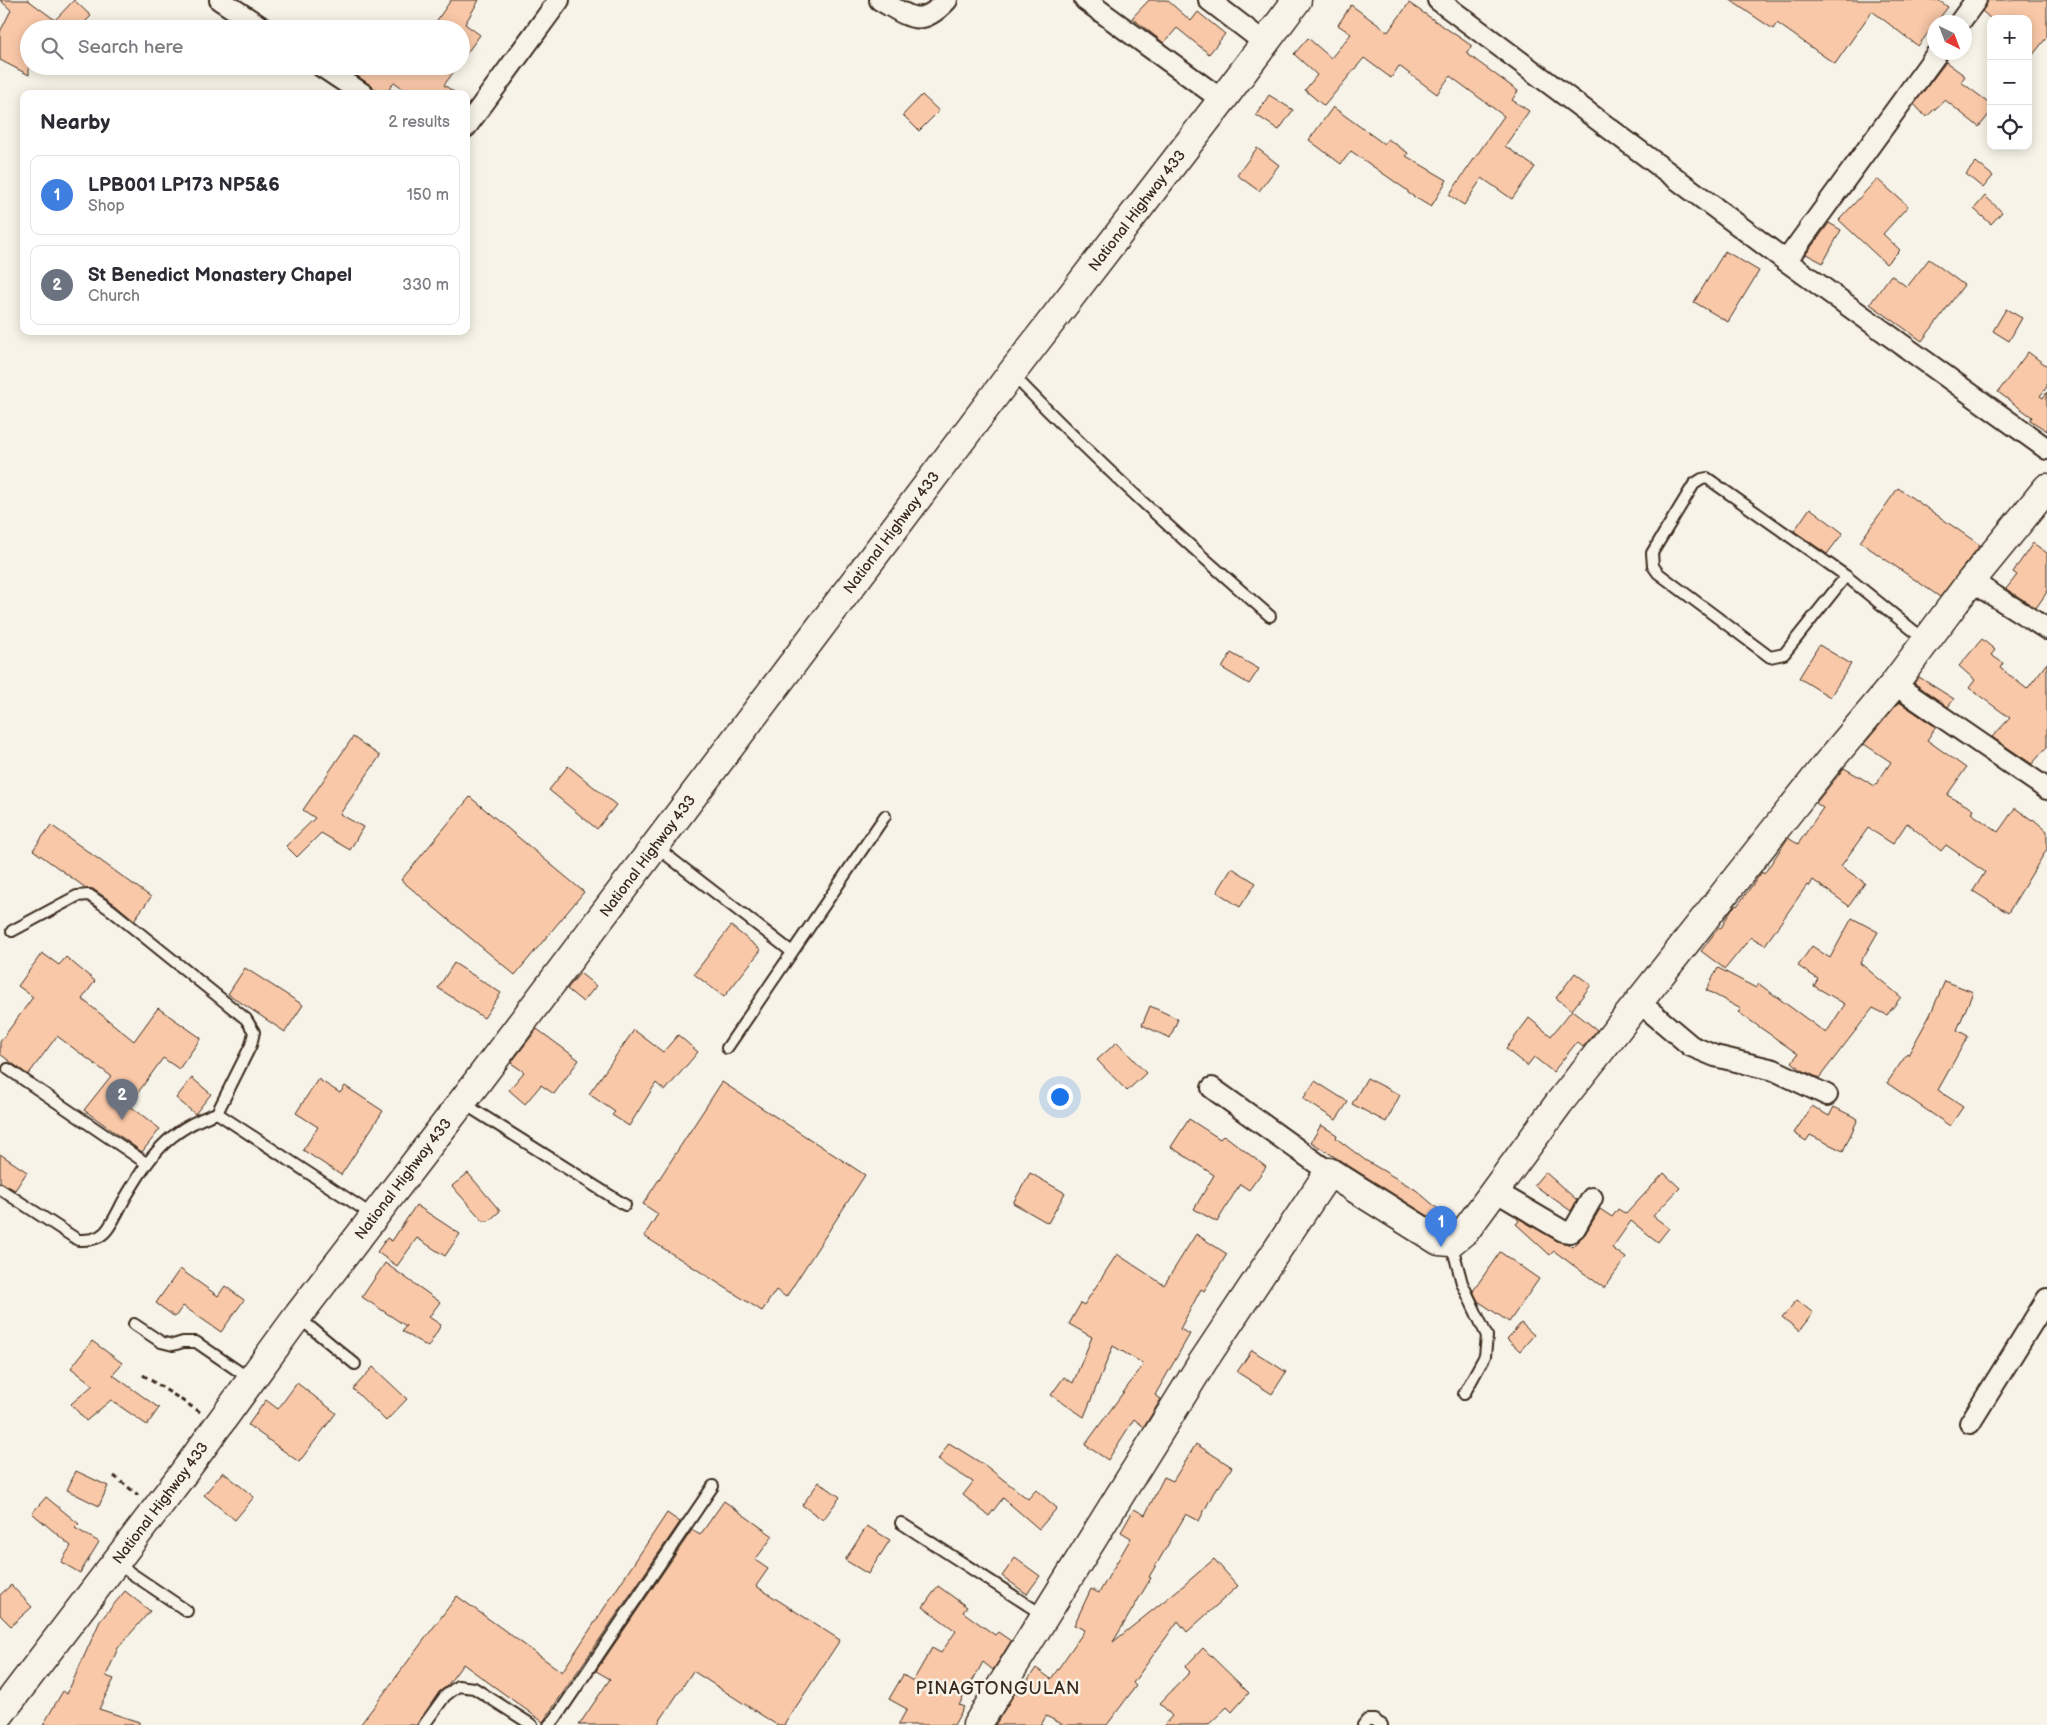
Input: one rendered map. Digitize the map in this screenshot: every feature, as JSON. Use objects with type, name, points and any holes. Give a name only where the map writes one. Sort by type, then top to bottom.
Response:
[{"type":"main road","name":"National Highway 433","points":[[0,1714],[156,1509],[297,1317],[656,847],[1011,374],[1297,0]]},
{"type":"main road","points":[[977,1725],[1202,1363],[1309,1200],[1324,1183],[1329,1172],[1439,1241],[1450,1242],[1466,1230],[1559,1103],[1826,765],[1894,684],[1971,581],[2047,488]]},
{"type":"street","points":[[220,0],[250,20]]},
{"type":"street","points":[[470,122],[559,0]]},
{"type":"street","points":[[880,0],[912,18],[930,16],[947,0]]},
{"type":"street","points":[[1085,0],[1222,100]]},
{"type":"street","points":[[1209,0],[1265,43]]},
{"type":"street","points":[[1438,0],[1786,261],[2047,449]]},
{"type":"street","points":[[1965,15],[1976,0]]},
{"type":"street","points":[[1786,261],[1932,60]]},
{"type":"street","points":[[334,75],[357,90]]},
{"type":"street","points":[[1971,581],[2047,629]]},
{"type":"street","points":[[1894,684],[2047,789]]},
{"type":"street","points":[[1639,1002],[1691,1046],[1715,1056],[1774,1070],[1827,1095]]},
{"type":"street","points":[[1212,1088],[1329,1172]]},
{"type":"street","points":[[1495,1191],[1563,1231],[1570,1232],[1575,1228],[1592,1198]]},
{"type":"street","points":[[1970,1423],[2047,1299]]},
{"type":"lane","points":[[1011,374],[1076,441],[1184,542],[1270,616]]},
{"type":"lane","points":[[1846,576],[1784,654],[1770,656],[1658,573],[1651,561],[1652,553],[1694,484],[1707,478],[1846,576],[1926,640]]},
{"type":"lane","points":[[728,1048],[886,816]]},
{"type":"lane","points":[[656,847],[792,952]]},
{"type":"lane","points":[[0,1189],[78,1240],[92,1240],[104,1233],[146,1163],[168,1139],[196,1120],[217,1113],[251,1045],[254,1032],[246,1019],[111,910],[89,895],[77,896],[12,931]]},
{"type":"lane","points":[[8,1069],[146,1163]]},
{"type":"lane","points":[[462,1102],[625,1205]]},
{"type":"lane","points":[[217,1113],[375,1217]]},
{"type":"lane","points":[[1450,1242],[1462,1283],[1487,1336],[1485,1356],[1464,1394]]},
{"type":"lane","points":[[297,1317],[355,1364]]},
{"type":"lane","points":[[134,1324],[161,1342],[173,1345],[183,1342],[196,1342],[251,1380]]},
{"type":"lane","points":[[549,1725],[555,1719],[713,1486]]},
{"type":"lane","points":[[901,1523],[1044,1616]]},
{"type":"lane","points":[[115,1562],[187,1612]]},
{"type":"lane","points":[[424,1725],[445,1696],[458,1686],[474,1688],[532,1725]]},
{"type":"lane","points":[[1363,1725],[1367,1720],[1374,1720],[1382,1725]]},
{"type":"path","points":[[143,1375],[219,1424]]},
{"type":"path","points":[[114,1476],[156,1509]]},
{"type":"building","points":[[0,0],[28,0],[55,20],[20,20],[20,70],[0,60],[0,32],[11,10]]},
{"type":"building","points":[[74,0],[91,16],[87,20],[55,20]]},
{"type":"building","points":[[451,0],[479,0],[467,20],[437,20]]},
{"type":"building","points":[[1149,0],[1167,0],[1191,21],[1198,12],[1225,34],[1209,54],[1177,28],[1164,43],[1132,18]]},
{"type":"building","points":[[1730,0],[1938,0],[1948,7],[1942,15],[1927,15],[1927,34],[1918,46],[1872,11],[1835,64],[1777,23],[1773,29]]},
{"type":"building","points":[[1988,0],[2047,0],[2047,37],[2032,56],[2032,15],[1987,15],[1982,11]]},
{"type":"building","points":[[1409,3],[1472,46],[1466,53],[1518,91],[1512,100],[1529,111],[1505,146],[1535,167],[1512,199],[1482,178],[1464,205],[1449,195],[1504,116],[1450,76],[1437,94],[1399,66],[1391,78],[1364,58],[1324,106],[1305,90],[1317,75],[1294,54],[1308,38],[1331,58],[1351,34],[1338,25],[1351,5],[1388,32]]},
{"type":"building","points":[[470,28],[480,35],[470,49]]},
{"type":"building","points":[[1946,62],[1965,76],[1961,82],[1987,101],[1987,117],[1979,127],[1945,100],[1926,117],[1914,104]]},
{"type":"building","points":[[356,75],[451,75],[444,85],[451,90],[405,90],[394,82],[389,90],[377,90]]},
{"type":"building","points":[[922,95],[939,111],[919,131],[903,115]]},
{"type":"building","points":[[1269,95],[1293,110],[1279,130],[1256,115]]},
{"type":"building","points":[[1333,107],[1384,144],[1388,139],[1408,153],[1406,156],[1447,180],[1431,207],[1408,193],[1408,191],[1351,151],[1341,164],[1309,140]]},
{"type":"building","points":[[1257,148],[1279,165],[1259,191],[1237,175]]},
{"type":"building","points":[[1976,162],[1993,176],[1983,188],[1966,174]]},
{"type":"building","points":[[1877,179],[1908,206],[1883,234],[1900,250],[1886,264],[1839,220]]},
{"type":"building","points":[[1985,196],[2002,212],[1991,224],[1974,209]]},
{"type":"building","points":[[1829,223],[1841,230],[1823,263],[1806,254]]},
{"type":"building","points":[[1725,251],[1759,271],[1728,322],[1694,302]]},
{"type":"building","points":[[1929,259],[1964,285],[1922,341],[1870,304],[1891,275],[1907,287]]},
{"type":"building","points":[[2006,309],[2022,318],[2009,341],[1993,331]]},
{"type":"building","points":[[2028,352],[2047,366],[2047,387],[2040,396],[2043,398],[2047,392],[2047,431],[2030,420],[2032,417],[1998,392]]},
{"type":"building","points":[[1898,488],[1980,545],[1940,597],[1860,542]]},
{"type":"building","points":[[1810,508],[1843,533],[1827,554],[1794,531]]},
{"type":"building","points":[[2033,543],[2047,553],[2047,592],[2036,608],[2006,589],[2017,575],[2013,572]]},
{"type":"building","points":[[1982,639],[1995,650],[1991,655],[2003,663],[2000,668],[2027,689],[2047,663],[2047,747],[2032,764],[1992,737],[2010,718],[1969,688],[1975,680],[1959,666]]},
{"type":"building","points":[[1819,645],[1851,664],[1830,697],[1799,678]]},
{"type":"building","points":[[1231,653],[1259,669],[1249,684],[1222,668]]},
{"type":"building","points":[[1919,677],[1954,699],[1948,707],[1914,683]]},
{"type":"building","points":[[1899,702],[1936,727],[1927,740],[1966,768],[1947,795],[1973,809],[1971,813],[1998,832],[2015,808],[2033,819],[2047,831],[2047,849],[2008,913],[1973,891],[1985,872],[1946,845],[1941,851],[1907,823],[1893,844],[1868,828],[1841,866],[1865,883],[1849,906],[1813,880],[1809,887],[1807,885],[1765,945],[1751,937],[1725,969],[1701,951],[1719,927],[1721,928],[1731,910],[1737,906],[1762,872],[1764,874],[1788,838],[1798,844],[1823,808],[1816,803],[1844,768],[1875,786],[1891,762],[1864,744]]},
{"type":"building","points":[[353,737],[380,756],[340,814],[363,827],[350,850],[321,833],[297,857],[286,846],[315,818],[303,810]]},
{"type":"building","points":[[568,766],[616,805],[597,829],[549,790]]},
{"type":"building","points":[[470,797],[584,892],[515,975],[401,880]]},
{"type":"building","points":[[51,825],[151,897],[134,920],[115,904],[93,889],[86,888],[33,850]]},
{"type":"building","points":[[1232,868],[1256,883],[1240,907],[1217,892]]},
{"type":"building","points":[[1852,918],[1878,932],[1860,963],[1901,997],[1887,1015],[1873,1008],[1819,1078],[1802,1070],[1792,1062],[1798,1054],[1738,1012],[1741,1009],[1706,990],[1718,968],[1756,988],[1759,984],[1826,1033],[1845,1004],[1814,986],[1818,979],[1798,966],[1812,946],[1830,958]]},
{"type":"building","points":[[731,926],[761,950],[724,997],[694,974]]},
{"type":"building","points":[[42,953],[59,965],[66,957],[95,981],[82,999],[134,1041],[158,1008],[201,1038],[179,1069],[163,1058],[129,1105],[160,1129],[142,1152],[84,1110],[111,1076],[57,1036],[28,1075],[0,1054],[0,1042],[33,997],[18,986]]},
{"type":"building","points":[[454,963],[501,993],[484,1018],[438,988]]},
{"type":"building","points":[[245,968],[303,1005],[285,1032],[228,994]]},
{"type":"building","points":[[580,973],[596,986],[583,1002],[567,989]]},
{"type":"building","points":[[1575,973],[1591,985],[1572,1010],[1556,998]]},
{"type":"building","points":[[1945,981],[1973,992],[1957,1030],[1968,1036],[1938,1090],[1963,1107],[1950,1126],[1887,1083],[1908,1055],[1930,1015]]},
{"type":"building","points":[[1150,1006],[1178,1019],[1170,1038],[1142,1025]]},
{"type":"building","points":[[1572,1010],[1597,1030],[1583,1047],[1577,1042],[1553,1072],[1534,1057],[1527,1066],[1506,1049],[1529,1018],[1551,1036]]},
{"type":"building","points":[[537,1029],[579,1060],[554,1094],[541,1085],[525,1104],[509,1090],[524,1072],[511,1063]]},
{"type":"building","points":[[634,1030],[663,1052],[678,1035],[698,1052],[665,1091],[656,1083],[629,1126],[612,1115],[615,1112],[589,1094]]},
{"type":"building","points":[[1117,1042],[1146,1073],[1127,1091],[1097,1060]]},
{"type":"building","points":[[192,1078],[211,1094],[195,1114],[176,1098]]},
{"type":"building","points":[[1367,1078],[1400,1095],[1386,1122],[1352,1104]]},
{"type":"building","points":[[318,1079],[340,1093],[345,1086],[383,1111],[341,1175],[303,1150],[318,1127],[296,1113]]},
{"type":"building","points":[[1315,1081],[1348,1102],[1336,1120],[1303,1099]]},
{"type":"building","points":[[722,1082],[865,1175],[786,1297],[776,1290],[762,1311],[644,1236],[658,1214],[643,1204]]},
{"type":"building","points":[[1812,1106],[1829,1116],[1834,1107],[1858,1119],[1843,1151],[1810,1135],[1806,1141],[1794,1133]]},
{"type":"building","points":[[1189,1119],[1220,1139],[1224,1135],[1266,1167],[1249,1190],[1240,1184],[1217,1222],[1194,1209],[1214,1175],[1171,1147]]},
{"type":"building","points":[[1321,1125],[1337,1135],[1336,1138],[1365,1160],[1416,1190],[1438,1209],[1430,1217],[1311,1142]]},
{"type":"building","points":[[0,1154],[27,1172],[15,1190],[0,1182]]},
{"type":"building","points":[[1545,1172],[1577,1200],[1571,1211],[1534,1185]]},
{"type":"building","points":[[468,1173],[500,1211],[489,1221],[483,1221],[452,1186]]},
{"type":"building","points":[[1030,1173],[1065,1193],[1048,1223],[1013,1203]]},
{"type":"building","points":[[1664,1173],[1680,1188],[1653,1216],[1669,1228],[1658,1242],[1631,1221],[1612,1248],[1626,1258],[1604,1288],[1554,1251],[1550,1255],[1516,1224],[1519,1221],[1515,1216],[1557,1241],[1572,1247],[1585,1234],[1600,1209],[1612,1217],[1618,1209],[1626,1214]]},
{"type":"building","points":[[416,1205],[460,1234],[445,1256],[417,1238],[397,1266],[377,1252],[387,1238],[392,1241]]},
{"type":"building","points":[[1196,1234],[1227,1254],[1204,1291],[1201,1289],[1180,1329],[1190,1334],[1155,1395],[1161,1399],[1144,1427],[1134,1419],[1108,1460],[1085,1445],[1144,1364],[1113,1346],[1084,1417],[1051,1395],[1064,1377],[1073,1383],[1092,1337],[1069,1324],[1081,1303],[1084,1305],[1117,1254],[1164,1285]]},
{"type":"building","points":[[1500,1252],[1539,1279],[1509,1322],[1478,1301],[1473,1291]]},
{"type":"building","points":[[385,1263],[440,1302],[429,1317],[441,1325],[428,1347],[402,1331],[406,1326],[362,1297]]},
{"type":"building","points":[[180,1269],[218,1296],[225,1286],[244,1300],[221,1332],[183,1306],[175,1317],[156,1303]]},
{"type":"building","points":[[1797,1300],[1813,1313],[1799,1331],[1782,1317]]},
{"type":"building","points":[[1521,1323],[1534,1335],[1520,1351],[1507,1339]]},
{"type":"building","points":[[92,1341],[122,1363],[113,1375],[159,1408],[147,1425],[111,1400],[86,1421],[71,1404],[93,1385],[71,1368]]},
{"type":"building","points":[[1252,1350],[1286,1372],[1272,1394],[1237,1372]]},
{"type":"building","points":[[373,1367],[407,1399],[386,1421],[353,1389]]},
{"type":"building","points":[[297,1383],[336,1413],[299,1462],[248,1425],[266,1400],[278,1409]]},
{"type":"building","points":[[949,1443],[986,1466],[1028,1499],[1036,1490],[1057,1508],[1039,1529],[1003,1498],[989,1516],[963,1495],[973,1482],[938,1460]]},
{"type":"building","points":[[1196,1444],[1232,1467],[1219,1487],[1217,1486],[1199,1521],[1186,1514],[1113,1642],[1214,1559],[1238,1586],[1187,1632],[1178,1621],[1133,1683],[1136,1686],[1107,1725],[1064,1725],[1046,1716],[1041,1725],[995,1725],[1015,1693],[1018,1694],[1036,1668],[1051,1679],[1085,1630],[1074,1625],[1091,1589],[1099,1593],[1131,1538],[1121,1532],[1134,1509],[1145,1515],[1164,1477],[1173,1481]]},
{"type":"building","points":[[76,1471],[108,1486],[99,1506],[67,1490]]},
{"type":"building","points":[[223,1472],[254,1497],[235,1520],[204,1495]]},
{"type":"building","points":[[819,1482],[840,1497],[823,1520],[802,1505]]},
{"type":"building","points":[[46,1497],[79,1524],[75,1528],[99,1542],[80,1573],[61,1562],[71,1546],[32,1513]]},
{"type":"building","points":[[724,1501],[773,1536],[755,1560],[768,1569],[756,1586],[840,1640],[784,1725],[777,1725],[693,1671],[657,1725],[579,1725],[610,1679],[596,1671],[692,1530],[700,1535]]},
{"type":"building","points":[[667,1513],[680,1522],[543,1722],[463,1664],[447,1686],[439,1692],[417,1725],[360,1725],[457,1596],[562,1672]]},
{"type":"building","points":[[867,1526],[890,1540],[868,1574],[845,1560]]},
{"type":"building","points":[[1015,1558],[1040,1576],[1027,1594],[1002,1576]]},
{"type":"building","points":[[11,1585],[32,1607],[11,1626],[0,1615],[0,1595]]},
{"type":"building","points":[[938,1586],[967,1607],[963,1612],[995,1635],[998,1632],[1011,1641],[993,1670],[983,1662],[959,1705],[964,1707],[954,1725],[898,1725],[907,1709],[889,1699],[903,1675],[913,1681],[932,1648],[941,1653],[956,1631],[923,1607]]},
{"type":"building","points":[[125,1591],[150,1611],[118,1648],[106,1676],[114,1679],[99,1709],[139,1722],[139,1725],[43,1725],[63,1691],[67,1694],[100,1621]]},
{"type":"building","points":[[1203,1648],[1249,1693],[1232,1712],[1227,1707],[1208,1725],[1164,1725],[1172,1716],[1160,1703],[1190,1672],[1185,1667]]},
{"type":"place","name":"St Benedict Monastery Chapel","points":[[122,1120]]},
{"type":"place","name":"LPB001 LP173 NP5&6","points":[[1441,1247]]},
{"type":"district","name":"PINAGTONGULAN","points":[[998,1688]]}]
